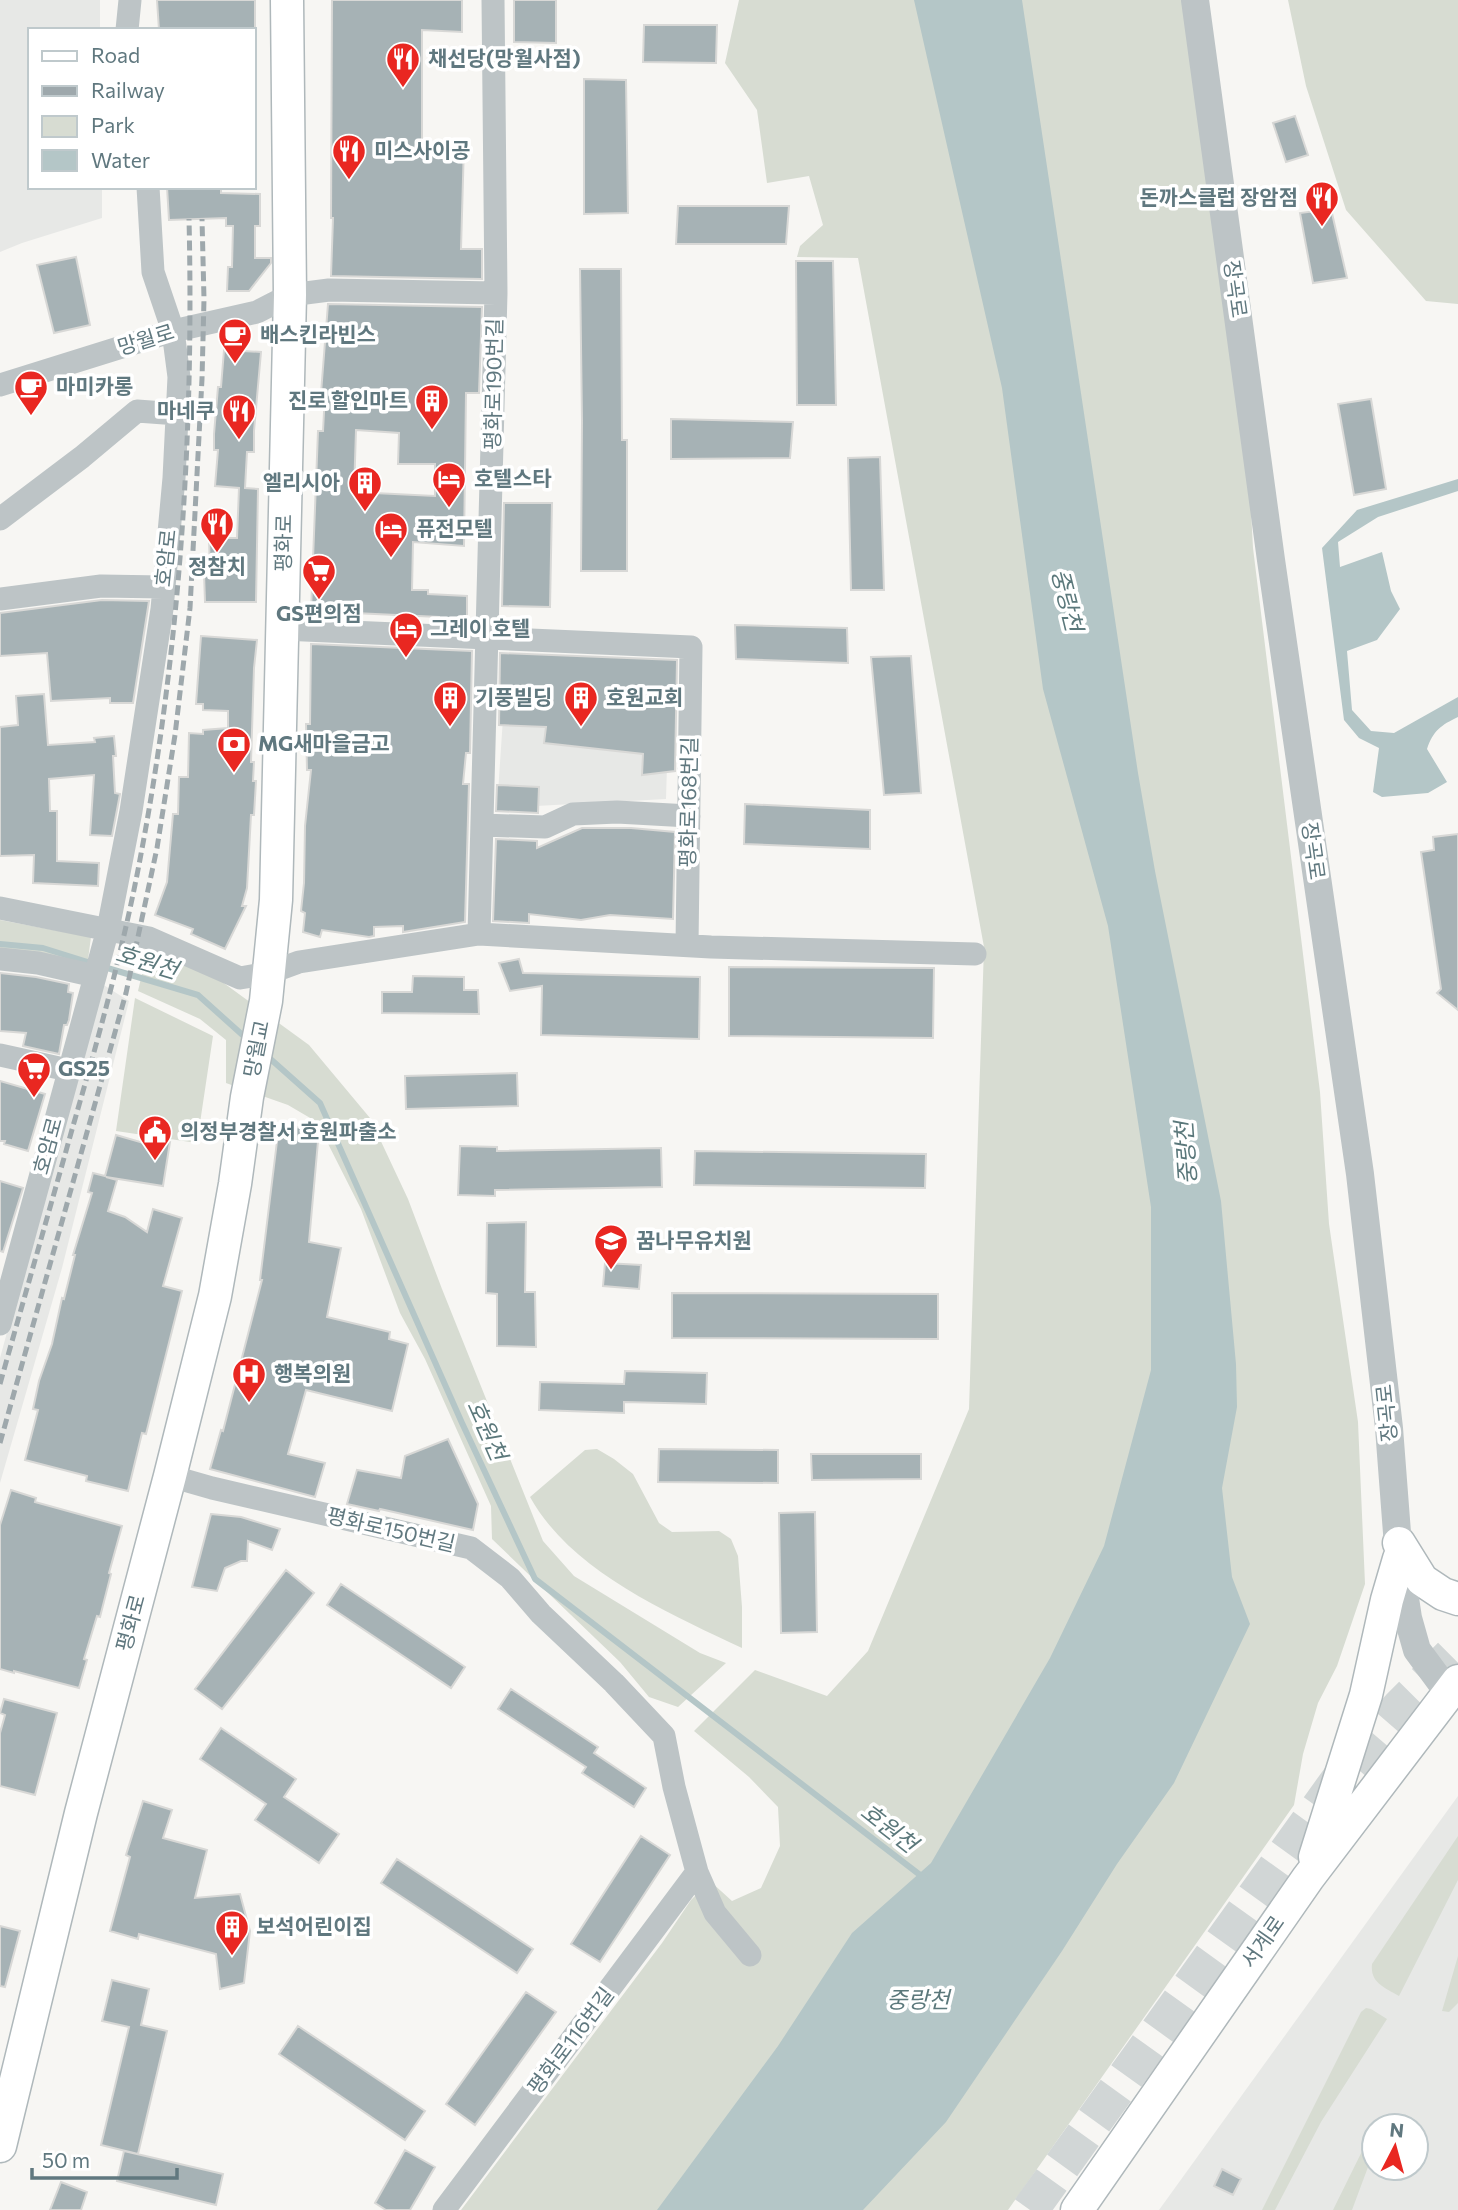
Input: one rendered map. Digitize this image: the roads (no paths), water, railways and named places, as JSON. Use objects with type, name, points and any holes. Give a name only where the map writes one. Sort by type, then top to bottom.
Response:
[{"type":"main road","name":"평화로","points":[[268,987],[276,901],[290,295],[287,0]]},
{"type":"main road","name":"망월교","points":[[247,1097],[268,987]]},
{"type":"main road","name":"평화로","points":[[0,2146],[81,1813],[215,1296],[247,1097]]},
{"type":"main road","points":[[1399,1551],[1422,1580],[1443,1594],[1458,1599]]},
{"type":"main road","points":[[1308,1878],[1366,1695],[1399,1551]]},
{"type":"main road","name":"서계로","points":[[1077,2210],[1308,1878],[1421,1732],[1453,1686]]},
{"type":"street","points":[[127,28],[130,0]]},
{"type":"street","points":[[493,0],[496,293]]},
{"type":"street","name":"장곡로","points":[[1195,0],[1271,560],[1360,1174],[1408,1618],[1417,1650],[1453,1686]]},
{"type":"street","name":"호암로","points":[[0,1324],[108,929],[131,811],[163,587],[174,478],[179,377],[173,331],[153,272],[148,189]]},
{"type":"street","name":"평화로190번길","points":[[290,295],[329,290],[496,293],[478,934]]},
{"type":"street","name":"망월로","points":[[0,385],[173,331],[257,312],[290,295]]},
{"type":"street","points":[[0,519],[137,411],[178,414]]},
{"type":"street","points":[[0,599],[101,586],[163,587]]},
{"type":"street","name":"평화로168번길","points":[[282,629],[691,647],[687,945]]},
{"type":"street","points":[[482,825],[545,827],[573,814],[617,812],[689,816]]},
{"type":"street","points":[[0,908],[149,938],[240,978],[268,987],[299,962],[478,934],[687,945],[975,954]]},
{"type":"street","points":[[0,958],[97,972]]},
{"type":"street","points":[[0,1055],[68,1070]]},
{"type":"street","name":"평화로150번길","points":[[170,1476],[471,1548],[510,1578],[541,1614],[614,1683],[664,1736],[674,1787],[697,1872]]},
{"type":"street","points":[[697,1872],[715,1913],[750,1955]]},
{"type":"street","name":"평화로116번길","points":[[444,2210],[697,1872]]},
{"type":"water","name":"중랑천","points":[[914,0],[1022,0],[1138,773],[1221,1201],[1236,1364],[1237,1407],[1222,1488],[1232,1577],[1250,1624],[1174,1783],[946,2122],[863,2210],[657,2210],[778,2046],[852,1933],[931,1863],[1050,1658],[1104,1546],[1151,1370],[1151,1207],[1108,926],[1043,689],[1002,388]]},
{"type":"water","points":[[1458,479],[1458,491],[1378,517],[1338,542],[1340,567],[1382,552],[1391,591],[1400,609],[1377,640],[1347,651],[1352,710],[1371,731],[1394,733],[1458,697],[1458,717],[1438,729],[1427,749],[1447,782],[1428,793],[1382,797],[1373,792],[1379,748],[1359,738],[1344,720],[1322,548],[1357,510]]},
{"type":"waterway","name":"호원천","points":[[0,944],[43,948],[94,964]]},
{"type":"waterway","name":"호원천","points":[[104,967],[198,995],[247,1039]]},
{"type":"waterway","name":"호원천","points":[[266,1055],[320,1103],[462,1423],[535,1579],[924,1878]]},
{"type":"tunnel","points":[[1030,2210],[1349,1766],[1400,1707],[1458,1649]]},
{"type":"railway","points":[[0,1384],[110,991],[127,923],[154,776],[166,697],[182,538],[189,378],[189,219]]},
{"type":"railway","points":[[0,1443],[126,993],[157,848],[175,735],[190,608],[202,379],[202,219]]},
{"type":"place","name":"채선당(망월사점)","points":[[403,89]]},
{"type":"place","name":"미스사이공","points":[[349,181]]},
{"type":"place","name":"돈까스클럽 장암점","points":[[1322,228]]},
{"type":"place","name":"배스킨라빈스","points":[[235,365]]},
{"type":"place","name":"마미카롱","points":[[31,417]]},
{"type":"place","name":"진로 할인마트","points":[[432,431]]},
{"type":"place","name":"마네쿠","points":[[239,441]]},
{"type":"place","name":"호텔스타","points":[[449,509]]},
{"type":"place","name":"엘리시아","points":[[365,513]]},
{"type":"place","name":"정참치","points":[[217,554]]},
{"type":"place","name":"퓨전모텔","points":[[391,559]]},
{"type":"place","name":"GS편의점","points":[[319,601]]},
{"type":"place","name":"그레이 호텔","points":[[406,659]]},
{"type":"place","name":"기풍빌딩","points":[[450,728]]},
{"type":"place","name":"호원교회","points":[[581,728]]},
{"type":"place","name":"MG새마을금고","points":[[234,774]]},
{"type":"place","name":"GS25","points":[[34,1099]]},
{"type":"place","name":"의정부경찰서 호원파출소","points":[[155,1162]]},
{"type":"place","name":"꿈나무유치원","points":[[611,1271]]},
{"type":"place","name":"행복의원","points":[[249,1404]]},
{"type":"place","name":"보석어린이집","points":[[232,1957]]}]
